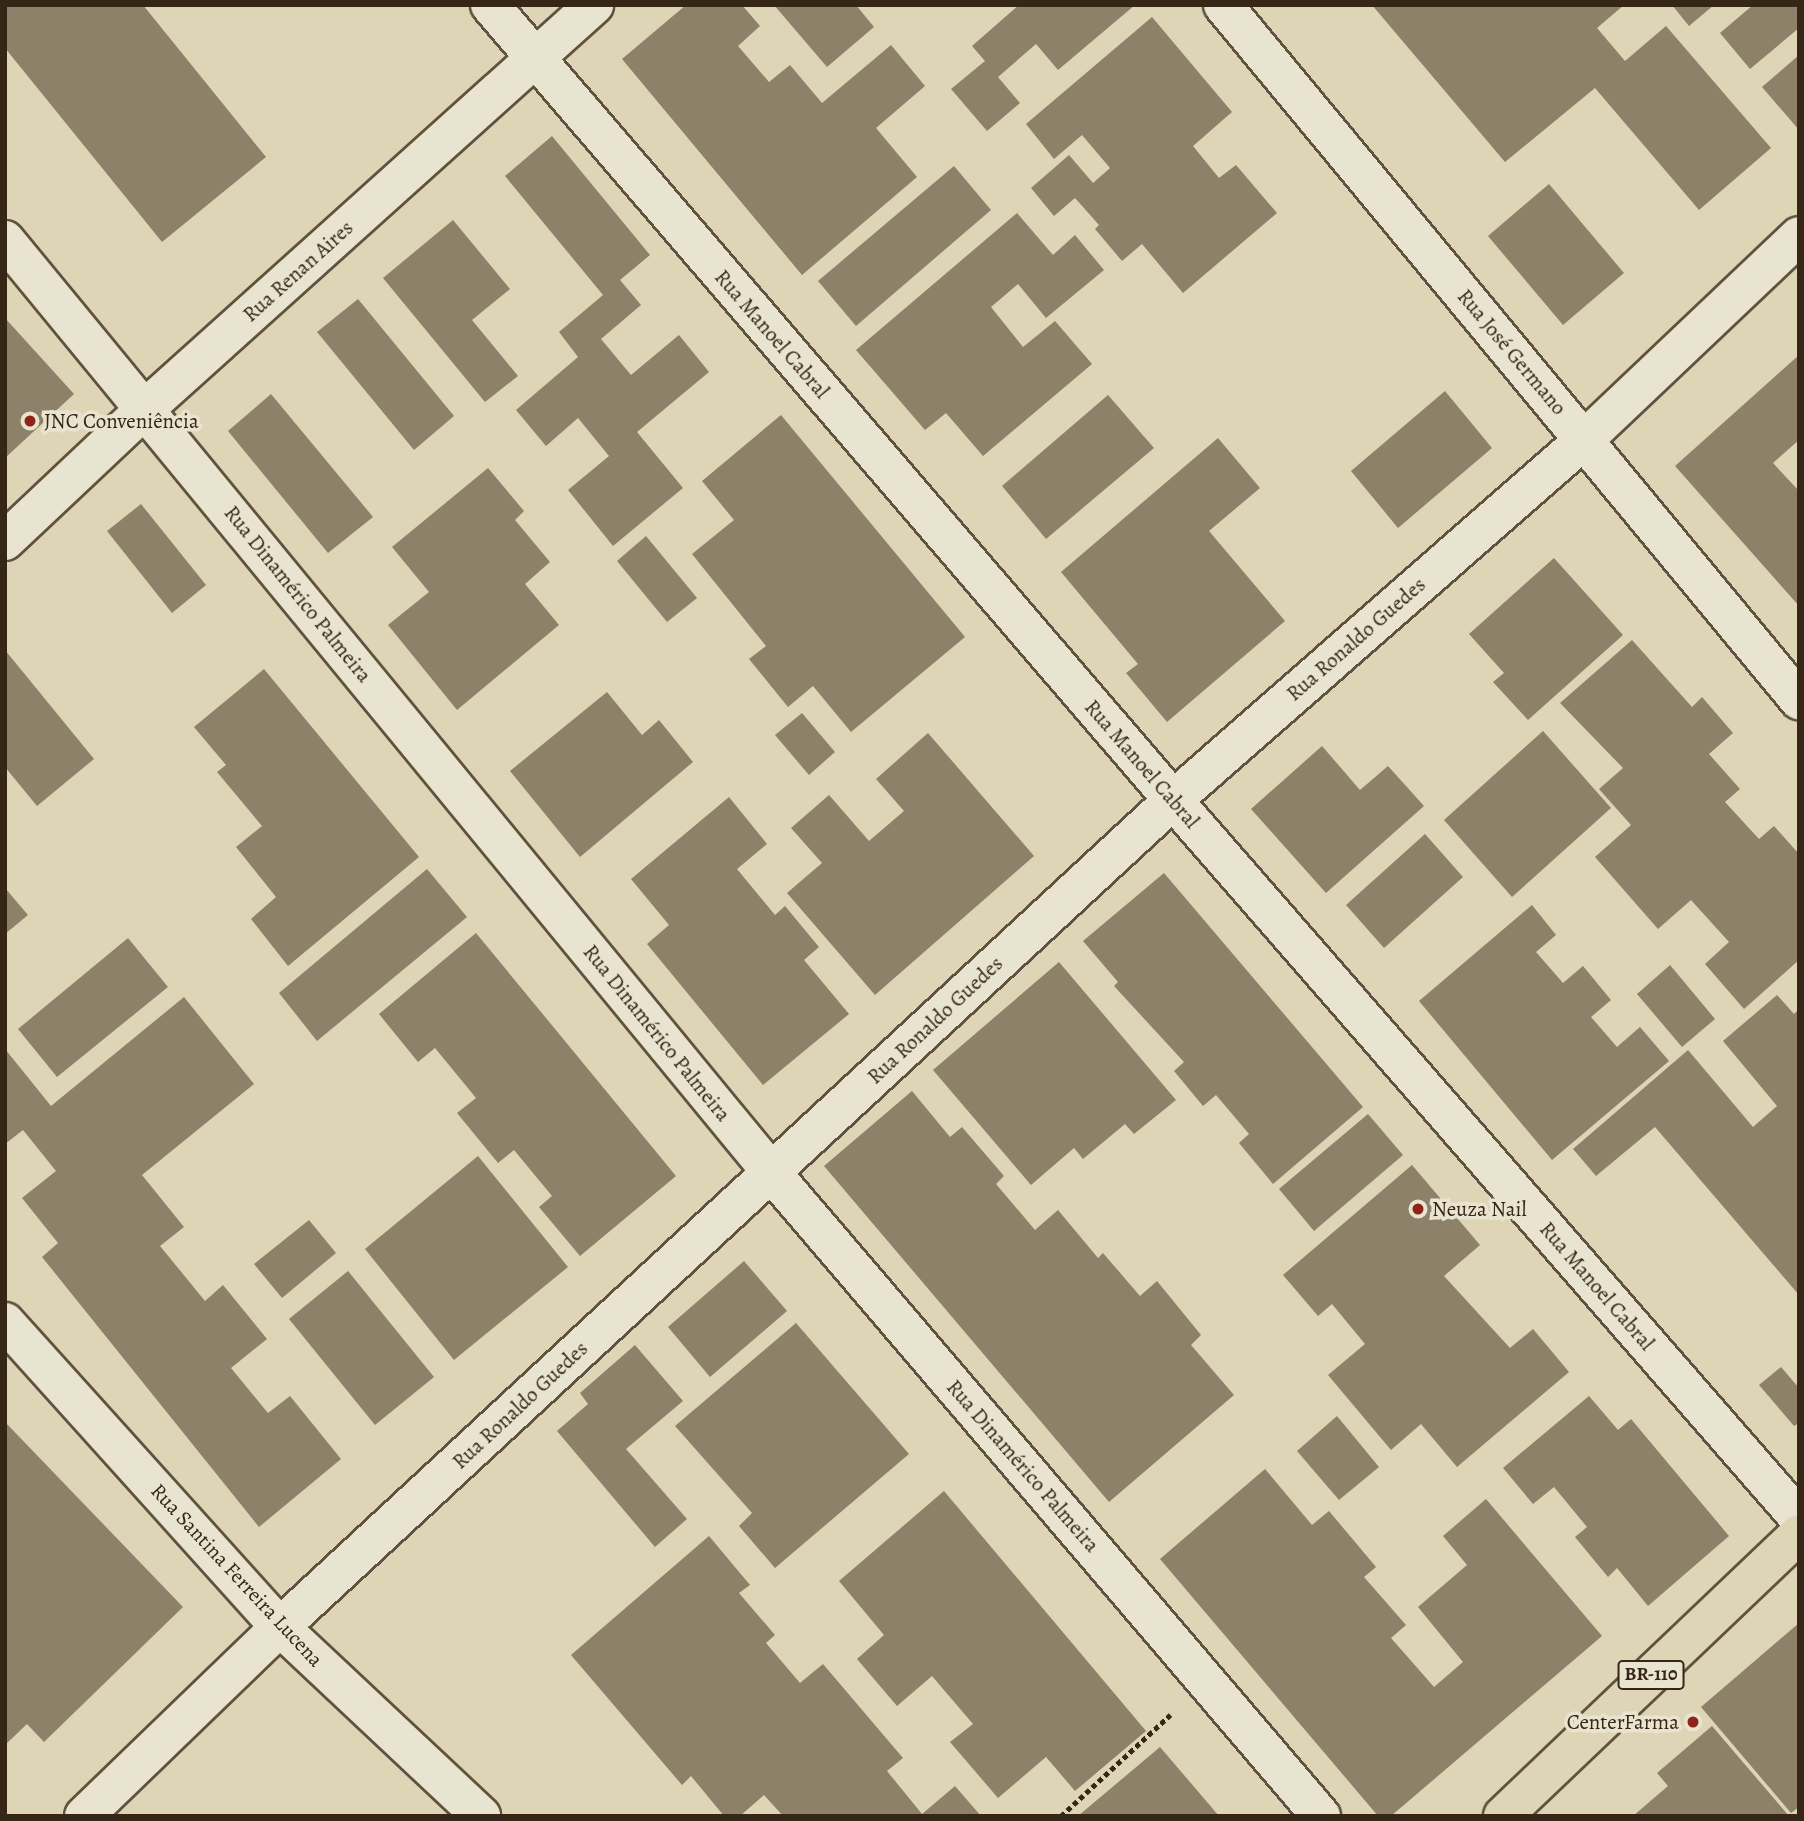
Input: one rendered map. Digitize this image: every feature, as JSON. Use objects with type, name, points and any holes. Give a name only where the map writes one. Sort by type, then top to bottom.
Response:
[{"type":"main road","name":"BR-110","points":[[1503,1816],[1799,1534]]},
{"type":"street","name":"Rua Manoel Cabral","points":[[491,5],[1173,800],[1799,1518]]},
{"type":"street","name":"Rua Renan Aires","points":[[5,541],[146,408],[594,5]]},
{"type":"street","name":"Rua José Germano","points":[[1223,5],[1799,700]]},
{"type":"street","name":"Rua Ronaldo Guedes","points":[[83,1816],[280,1627],[1173,800],[1584,440],[1799,236]]},
{"type":"street","name":"Rua Dinamérico Palmeira","points":[[5,240],[146,408],[771,1172],[1321,1816]]},
{"type":"street","name":"Rua Santina Ferreira Lucena","points":[[5,1322],[280,1627],[481,1816]]},
{"type":"path","points":[[1061,1816],[1207,1681]]},
{"type":"building","points":[[6,5],[143,5],[266,157],[162,242],[5,48]]},
{"type":"building","points":[[686,5],[742,5],[760,26],[738,46],[769,82],[790,65],[822,103],[891,45],[925,86],[876,128],[917,177],[802,275],[622,59]]},
{"type":"building","points":[[774,5],[856,5],[874,27],[827,67]]},
{"type":"building","points":[[1019,5],[1135,5],[1058,70],[1036,44],[998,77],[1020,103],[987,131],[951,89],[985,61],[972,46]]},
{"type":"building","points":[[1372,5],[1624,5],[1597,28],[1625,61],[1666,26],[1771,148],[1699,210],[1595,88],[1505,162]]},
{"type":"building","points":[[1672,5],[1714,5],[1689,26]]},
{"type":"building","points":[[1753,5],[1799,5],[1799,28],[1750,69],[1720,33]]},
{"type":"building","points":[[1152,17],[1232,112],[1193,146],[1219,178],[1236,165],[1277,213],[1183,293],[1142,244],[1122,261],[1095,229],[1099,225],[1075,198],[1054,216],[1031,188],[1069,155],[1093,183],[1110,168],[1082,135],[1054,159],[1026,124]]},
{"type":"building","points":[[1799,55],[1799,130],[1762,87]]},
{"type":"building","points":[[552,136],[650,255],[620,280],[641,305],[601,339],[631,375],[679,335],[709,372],[637,432],[683,488],[613,546],[568,490],[609,456],[578,418],[546,446],[516,410],[578,357],[559,332],[603,295],[505,176]]},
{"type":"building","points":[[954,166],[991,210],[856,326],[818,281]]},
{"type":"building","points":[[1549,184],[1624,273],[1563,325],[1488,236]]},
{"type":"building","points":[[1017,213],[1053,255],[1075,235],[1104,270],[1046,318],[1018,284],[991,307],[1023,347],[1055,321],[1092,364],[983,456],[946,413],[925,430],[856,350]]},
{"type":"building","points":[[453,220],[510,289],[472,320],[518,376],[485,402],[383,278]]},
{"type":"building","points":[[358,299],[454,416],[414,450],[317,332]]},
{"type":"building","points":[[5,318],[74,394],[5,458]]},
{"type":"building","points":[[1799,355],[1799,440],[1773,463],[1799,491],[1799,606],[1675,466]]},
{"type":"building","points":[[1445,391],[1492,448],[1398,528],[1351,471]]},
{"type":"building","points":[[271,394],[373,517],[328,553],[228,431]]},
{"type":"building","points":[[1108,395],[1154,448],[1046,539],[1002,486]]},
{"type":"building","points":[[781,415],[965,637],[851,732],[813,686],[788,707],[749,659],[766,646],[692,554],[734,520],[702,481]]},
{"type":"building","points":[[1218,438],[1260,488],[1209,531],[1285,621],[1167,722],[1126,673],[1138,664],[1061,572]]},
{"type":"building","points":[[488,468],[524,511],[515,520],[550,562],[525,584],[559,625],[457,710],[388,625],[429,592],[392,547]]},
{"type":"building","points":[[141,504],[206,585],[172,613],[107,531]]},
{"type":"building","points":[[646,536],[697,598],[667,622],[617,561]]},
{"type":"building","points":[[1554,558],[1623,635],[1528,720],[1493,682],[1504,673],[1469,634]]},
{"type":"building","points":[[1632,640],[1692,707],[1702,697],[1733,733],[1709,754],[1740,789],[1725,802],[1759,839],[1774,826],[1799,854],[1799,960],[1744,1009],[1705,964],[1729,942],[1691,900],[1658,929],[1595,857],[1631,825],[1599,789],[1623,768],[1560,703]]},
{"type":"building","points":[[5,650],[94,759],[37,806],[5,767]]},
{"type":"building","points":[[264,669],[419,857],[288,966],[251,919],[276,897],[236,847],[262,826],[217,772],[226,765],[194,727]]},
{"type":"building","points":[[607,692],[642,735],[659,720],[693,762],[580,857],[510,771]]},
{"type":"building","points":[[802,713],[835,752],[809,775],[775,735]]},
{"type":"building","points":[[1543,731],[1611,808],[1512,897],[1444,820]]},
{"type":"building","points":[[928,733],[1034,856],[875,995],[787,893],[822,863],[791,828],[829,795],[869,841],[904,811],[876,779]]},
{"type":"building","points":[[1322,746],[1360,790],[1388,766],[1424,806],[1326,893],[1251,809]]},
{"type":"building","points":[[729,797],[767,844],[737,869],[775,915],[785,906],[819,947],[804,960],[849,1014],[763,1085],[647,944],[669,925],[631,879]]},
{"type":"building","points":[[1425,834],[1463,877],[1384,948],[1346,905]]},
{"type":"building","points":[[427,869],[467,917],[317,1041],[279,993]]},
{"type":"building","points":[[1164,873],[1363,1107],[1273,1184],[1239,1143],[1249,1134],[1216,1095],[1203,1106],[1174,1071],[1184,1062],[1114,986],[1118,982],[1083,941]]},
{"type":"building","points":[[5,888],[28,915],[5,934]]},
{"type":"building","points":[[1532,905],[1556,935],[1536,952],[1563,983],[1583,966],[1611,1000],[1591,1017],[1617,1047],[1640,1027],[1669,1061],[1552,1160],[1419,1001]]},
{"type":"building","points":[[476,933],[676,1176],[580,1256],[539,1207],[552,1196],[514,1150],[498,1163],[457,1113],[476,1098],[435,1048],[418,1062],[379,1014]]},
{"type":"building","points":[[128,938],[168,987],[57,1077],[18,1029]]},
{"type":"building","points":[[1059,962],[1176,1100],[1134,1134],[1125,1124],[1083,1159],[1074,1148],[1031,1185],[933,1070]]},
{"type":"building","points":[[1670,965],[1715,1019],[1682,1047],[1637,994]]},
{"type":"building","points":[[1777,995],[1794,1014],[1799,1009],[1799,1295],[1655,1127],[1596,1176],[1573,1149],[1688,1050],[1753,1127],[1777,1106],[1723,1041]]},
{"type":"building","points":[[184,997],[254,1084],[142,1175],[184,1227],[160,1246],[205,1301],[223,1285],[267,1339],[231,1368],[268,1413],[290,1396],[341,1459],[259,1527],[42,1257],[58,1243],[22,1198],[56,1171],[23,1130],[5,1144],[5,1049],[51,1106]]},
{"type":"building","points":[[912,1091],[950,1137],[962,1127],[1004,1176],[996,1184],[1035,1230],[1058,1210],[1098,1258],[1103,1253],[1140,1296],[1157,1281],[1201,1335],[1191,1345],[1234,1395],[1109,1502],[824,1166]]},
{"type":"building","points":[[1368,1114],[1403,1155],[1314,1231],[1279,1189]]},
{"type":"building","points":[[478,1156],[568,1267],[454,1360],[365,1249]]},
{"type":"building","points":[[1412,1165],[1480,1245],[1444,1276],[1510,1348],[1533,1329],[1569,1372],[1457,1467],[1421,1424],[1391,1450],[1328,1375],[1365,1344],[1332,1304],[1318,1316],[1283,1275]]},
{"type":"building","points":[[309,1220],[336,1253],[282,1298],[254,1264]]},
{"type":"building","points":[[744,1261],[787,1311],[710,1377],[668,1327]]},
{"type":"building","points":[[348,1271],[434,1377],[375,1425],[289,1319]]},
{"type":"building","points":[[796,1323],[909,1454],[775,1568],[739,1526],[752,1513],[675,1426]]},
{"type":"building","points":[[635,1345],[683,1401],[626,1449],[687,1519],[655,1547],[557,1431],[588,1404],[580,1393]]},
{"type":"building","points":[[1781,1367],[1799,1388],[1799,1423],[1794,1426],[1759,1385]]},
{"type":"building","points":[[1589,1396],[1618,1430],[1631,1419],[1729,1536],[1648,1606],[1617,1568],[1608,1577],[1575,1537],[1587,1527],[1554,1487],[1533,1504],[1503,1468]]},
{"type":"building","points":[[1337,1416],[1379,1467],[1339,1500],[1297,1451]]},
{"type":"building","points":[[5,1422],[183,1607],[44,1742],[27,1724],[5,1745]]},
{"type":"building","points":[[1265,1469],[1312,1525],[1329,1511],[1376,1567],[1364,1577],[1406,1625],[1391,1638],[1434,1687],[1463,1662],[1418,1607],[1467,1565],[1443,1536],[1486,1499],[1602,1636],[1391,1816],[1378,1816],[1160,1559]]},
{"type":"building","points":[[944,1491],[1146,1731],[1075,1791],[1046,1757],[998,1798],[950,1742],[973,1724],[932,1676],[897,1706],[857,1659],[884,1635],[839,1581]]},
{"type":"building","points":[[709,1536],[750,1585],[739,1593],[775,1635],[766,1643],[800,1683],[823,1664],[903,1758],[887,1771],[922,1814],[955,1786],[981,1816],[783,1816],[764,1795],[740,1816],[724,1816],[691,1776],[682,1785],[571,1655]]},
{"type":"building","points":[[1799,1623],[1799,1807],[1791,1813],[1701,1707]]},
{"type":"building","points":[[1712,1726],[1789,1816],[1633,1816],[1668,1786],[1657,1773]]},
{"type":"building","points":[[1160,1747],[1219,1816],[1078,1816]]},
{"type":"place","name":"JNC Conveniência","points":[[30,421]]},
{"type":"place","name":"Neuza Nail","points":[[1418,1209]]},
{"type":"place","name":"CenterFarma","points":[[1693,1722]]}]
